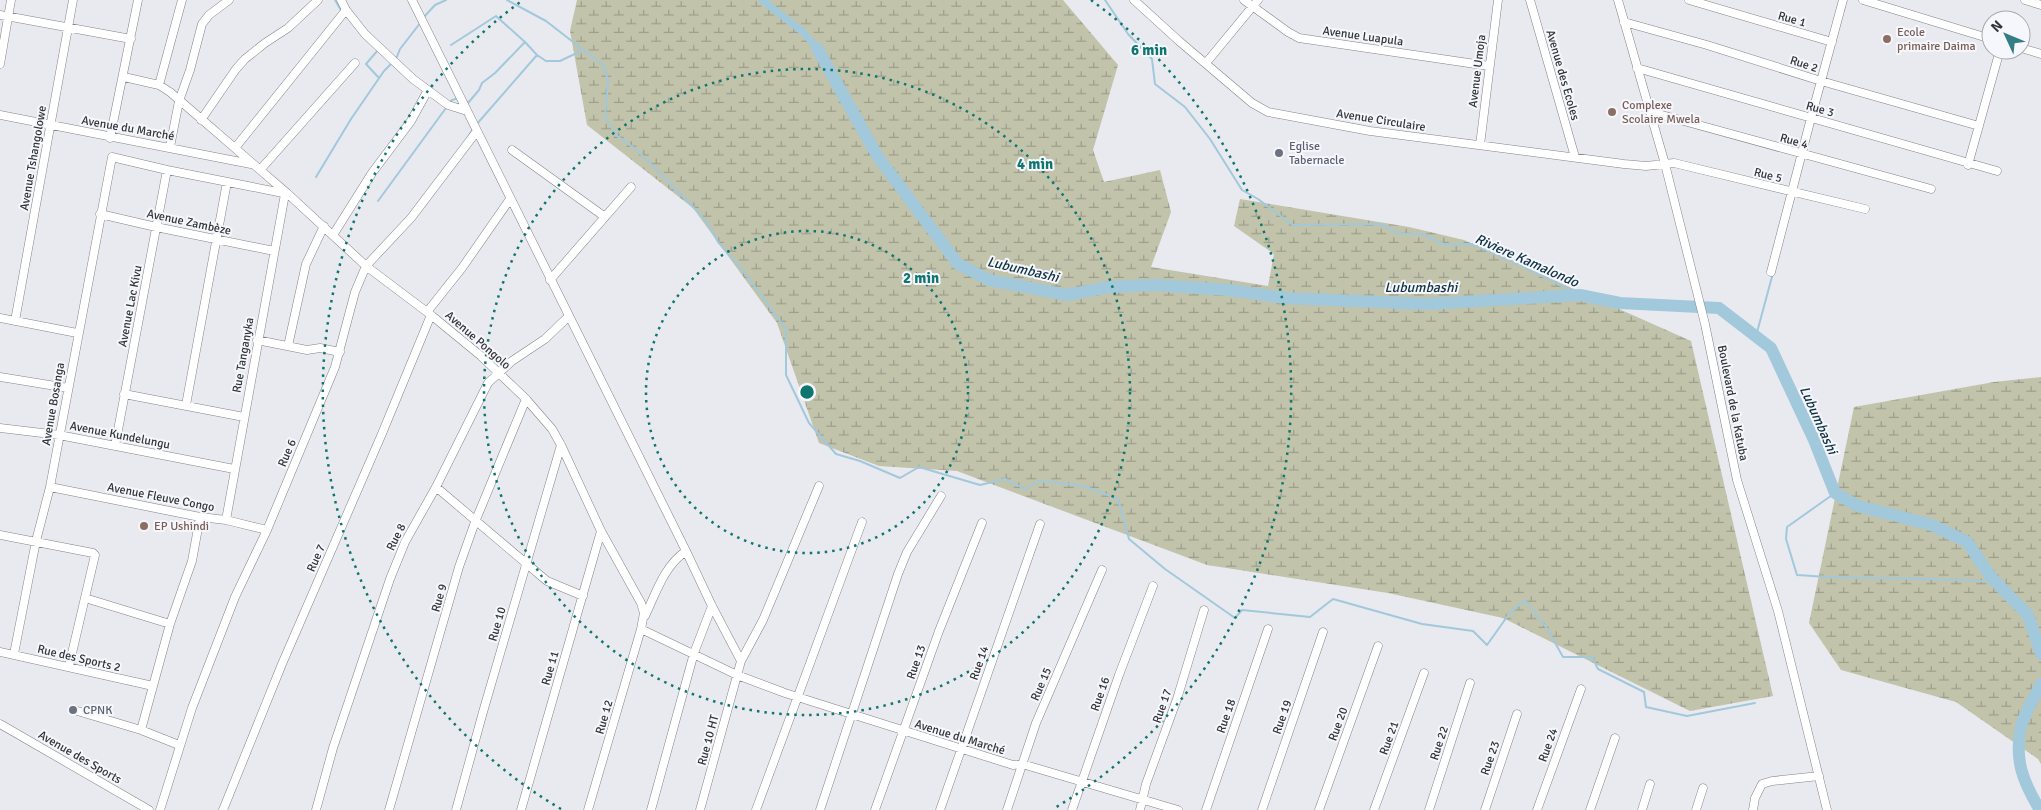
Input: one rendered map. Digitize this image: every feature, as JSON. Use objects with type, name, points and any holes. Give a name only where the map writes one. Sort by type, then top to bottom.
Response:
[{"type":"street","points":[[0,64],[4,16],[11,0]]},
{"type":"street","name":"Avenue Tshangolowe","points":[[15,321],[73,0]]},
{"type":"street","points":[[110,138],[124,77],[138,0]]},
{"type":"street","points":[[159,86],[182,0]]},
{"type":"street","points":[[170,147],[180,101],[202,24],[209,15],[229,0]]},
{"type":"street","points":[[202,120],[236,69],[265,43],[288,28],[318,0]]},
{"type":"street","points":[[341,0],[346,10],[365,34],[413,79],[448,105],[467,111]]},
{"type":"street","points":[[412,0],[741,661]]},
{"type":"street","name":"Avenue Circulaire","points":[[1134,0],[1252,102],[1268,112],[1370,131],[1646,166],[1665,164]]},
{"type":"street","name":"Avenue Luapula","points":[[1244,0],[1299,38],[1489,66]]},
{"type":"street","points":[[1206,63],[1258,0]]},
{"type":"street","name":"Avenue Umoja","points":[[1480,145],[1498,0]]},
{"type":"street","name":"Avenue des Ecoles","points":[[1530,0],[1575,157]]},
{"type":"street","name":"Boulevard de la Katuba","points":[[1618,0],[1665,164],[1705,324],[1737,480],[1778,611],[1827,810]]},
{"type":"street","name":"Rue 1","points":[[1689,0],[1832,42]]},
{"type":"street","points":[[1771,272],[1844,0]]},
{"type":"street","points":[[1864,0],[1981,36]]},
{"type":"street","points":[[2026,0],[2041,5]]},
{"type":"street","points":[[235,148],[346,10]]},
{"type":"street","points":[[4,16],[131,39]]},
{"type":"street","name":"Rue 2","points":[[1624,22],[1979,126]]},
{"type":"street","points":[[1968,165],[1997,60]]},
{"type":"street","points":[[260,170],[356,63]]},
{"type":"street","name":"Rue 3","points":[[1637,68],[1968,165],[1997,171]]},
{"type":"street","name":"Avenue Pongolo","points":[[124,77],[159,86],[180,101],[324,226],[366,266],[429,313],[499,372],[526,399],[552,429],[561,445],[601,531],[641,603],[644,618]]},
{"type":"street","points":[[333,235],[372,173],[411,121],[428,90]]},
{"type":"street","name":"Rue 4","points":[[1651,112],[1932,189]]},
{"type":"street","name":"Avenue du Marché","points":[[0,115],[110,138],[170,147],[252,164]]},
{"type":"street","name":"Rue 6","points":[[160,810],[192,708],[236,597],[267,530],[335,367],[355,292],[366,266],[411,218],[478,131]]},
{"type":"street","points":[[512,150],[606,217]]},
{"type":"street","name":"Avenue Bosanga","points":[[14,654],[36,541],[50,487],[77,333],[112,157],[167,170]]},
{"type":"street","name":"Rue 5","points":[[1665,164],[1674,162],[1792,193],[1865,209]]},
{"type":"street","points":[[167,170],[287,194]]},
{"type":"street","name":"Avenue Lac Kivu","points":[[115,446],[167,170]]},
{"type":"street","points":[[186,405],[227,182]]},
{"type":"street","points":[[550,280],[631,187]]},
{"type":"street","name":"Rue Tanganyka","points":[[226,520],[257,340],[287,194]]},
{"type":"street","name":"Rue 7","points":[[223,810],[282,664],[382,436],[429,313],[510,199]]},
{"type":"street","name":"Avenue Zambèze","points":[[100,214],[274,251]]},
{"type":"street","points":[[288,346],[306,264],[324,226]]},
{"type":"street","name":"Rue 8","points":[[316,810],[333,748],[390,579],[405,542],[436,487],[488,384],[499,372],[545,339],[568,316]]},
{"type":"street","points":[[0,318],[77,333]]},
{"type":"street","points":[[257,340],[308,350],[320,348],[340,352]]},
{"type":"street","points":[[0,377],[68,388]]},
{"type":"street","points":[[124,394],[244,417]]},
{"type":"street","name":"Rue 9","points":[[389,810],[457,576],[475,522],[526,399]]},
{"type":"street","name":"Avenue Kundelungu","points":[[0,428],[60,435],[234,469]]},
{"type":"street","name":"Rue 10","points":[[456,810],[561,445]]},
{"type":"street","name":"Rue 10 HT","points":[[700,810],[741,661],[763,620],[818,486]]},
{"type":"street","name":"Avenue Fleuve Congo","points":[[50,487],[200,518],[226,520],[267,530]]},
{"type":"street","points":[[436,487],[475,522],[547,581],[583,596]]},
{"type":"street","points":[[820,810],[898,574],[907,552],[941,496]]},
{"type":"street","points":[[141,730],[170,624],[192,561],[200,518]]},
{"type":"street","points":[[756,810],[862,522]]},
{"type":"street","name":"Rue 13","points":[[875,810],[939,631],[982,523]]},
{"type":"street","name":"Rue 14","points":[[940,810],[1040,524]]},
{"type":"street","name":"Rue 11","points":[[521,810],[601,531]]},
{"type":"street","points":[[0,535],[36,541],[95,555],[69,666]]},
{"type":"street","points":[[686,551],[671,565],[644,618],[641,629],[737,675]]},
{"type":"street","name":"Rue 15","points":[[1007,810],[1036,723],[1102,570]]},
{"type":"street","name":"Rue 16","points":[[1072,810],[1119,675],[1153,586]]},
{"type":"street","points":[[85,598],[170,624]]},
{"type":"street","points":[[651,810],[694,653],[712,606]]},
{"type":"street","name":"Rue 17","points":[[1140,810],[1144,800],[1146,784],[1177,699],[1204,610]]},
{"type":"street","name":"Rue 12","points":[[588,810],[641,629]]},
{"type":"street","name":"Rue 18","points":[[1206,810],[1268,629]]},
{"type":"street","name":"Rue 19","points":[[1262,810],[1323,632]]},
{"type":"street","name":"Rue 20","points":[[1319,810],[1378,646]]},
{"type":"street","name":"Rue des Sports 2","points":[[0,652],[153,686]]},
{"type":"street","name":"Rue 21","points":[[1374,810],[1424,673]]},
{"type":"street","name":"Avenue du Marché","points":[[737,675],[961,750],[1013,765],[1022,764],[1178,810]]},
{"type":"street","name":"Rue 22","points":[[1428,810],[1470,683]]},
{"type":"street","name":"Rue 24","points":[[1538,810],[1581,689]]},
{"type":"street","points":[[74,710],[141,730],[179,745]]},
{"type":"street","name":"Rue 23","points":[[1485,810],[1517,714]]},
{"type":"street","name":"Avenue des Sports","points":[[0,724],[148,810]]},
{"type":"street","points":[[1590,810],[1615,738]]},
{"type":"street","points":[[1753,810],[1755,798],[1762,784],[1772,781],[1819,776]]},
{"type":"street","points":[[1642,810],[1650,784]]},
{"type":"street","points":[[1696,810],[1703,788]]},
{"type":"green space","points":[[577,0],[1063,0],[1118,65],[1093,150],[1104,182],[1160,170],[1171,212],[1151,267],[1268,286],[1274,254],[1234,226],[1240,199],[1409,227],[1464,240],[1691,341],[1773,696],[1690,711],[1503,618],[1388,593],[1207,565],[957,471],[879,466],[819,443],[777,323],[693,208],[587,125],[570,31]]},
{"type":"green space","points":[[2041,377],[2041,764],[2038,759],[1956,702],[1841,670],[1809,623],[1854,407],[1994,382]]},
{"type":"waterway","points":[[335,0],[342,12]]},
{"type":"waterway","points":[[423,18],[435,5],[446,0]]},
{"type":"waterway","points":[[507,0],[546,21],[604,66],[608,81],[605,117],[617,136],[637,150],[698,212],[708,224],[718,242],[743,271],[786,329],[786,375],[809,423],[836,454],[860,461],[900,478],[919,467],[980,485],[1005,479],[1025,489],[1039,481],[1084,486],[1118,499],[1129,539],[1165,569],[1235,618],[1242,610],[1310,617],[1333,599],[1422,624],[1473,631],[1487,645],[1509,614],[1525,600],[1548,630],[1563,657],[1592,657],[1598,669],[1644,692],[1646,707],[1687,716],[1755,703]]},
{"type":"waterway","name":"Lubumbashi","points":[[762,0],[803,32],[817,48]]},
{"type":"waterway","name":"Riviere Kamalondo","points":[[1105,0],[1128,34],[1152,59],[1155,84],[1185,107],[1210,139],[1242,190],[1258,199],[1293,225],[1380,224],[1400,234],[1421,234],[1446,245],[1472,244],[1514,262],[1580,295]]},
{"type":"waterway","points":[[451,45],[496,16],[537,55],[546,61],[560,61],[583,50]]},
{"type":"waterway","points":[[396,59],[400,49],[421,22]]},
{"type":"waterway","points":[[466,101],[468,103],[479,90],[482,83],[495,73],[525,42]]},
{"type":"waterway","name":"Lubumbashi","points":[[817,48],[878,157],[958,264],[989,280],[1067,295],[1109,287],[1154,285],[1229,290],[1285,298],[1427,304],[1580,295],[1620,303],[1719,308],[1771,348],[1814,440],[1835,493],[1858,506],[1932,525],[1967,542],[1991,577],[2028,615],[2041,654]]},
{"type":"waterway","points":[[378,50],[366,64],[379,78]]},
{"type":"waterway","points":[[476,125],[537,55]]},
{"type":"waterway","points":[[316,177],[351,119],[384,71],[393,62]]},
{"type":"waterway","points":[[450,102],[459,98]]},
{"type":"waterway","points":[[378,201],[446,108]]},
{"type":"waterway","points":[[466,140],[473,129]]},
{"type":"waterway","points":[[1756,336],[1773,273]]},
{"type":"waterway","points":[[1835,493],[1787,527],[1786,539],[1797,575],[1995,582]]},
{"type":"waterway","name":"Lubumbashi","points":[[2040,810],[2029,790],[2019,760],[2019,738],[2023,721],[2041,684]]},
{"type":"place","name":"Ecole primaire Daima","points":[[1887,39]]},
{"type":"place","name":"Complexe Scolaire Mwela","points":[[1612,112]]},
{"type":"place","name":"Eglise Tabernacle","points":[[1279,153]]},
{"type":"place","name":"EP Ushindi","points":[[144,526]]},
{"type":"place","name":"CPNK","points":[[73,710]]}]
